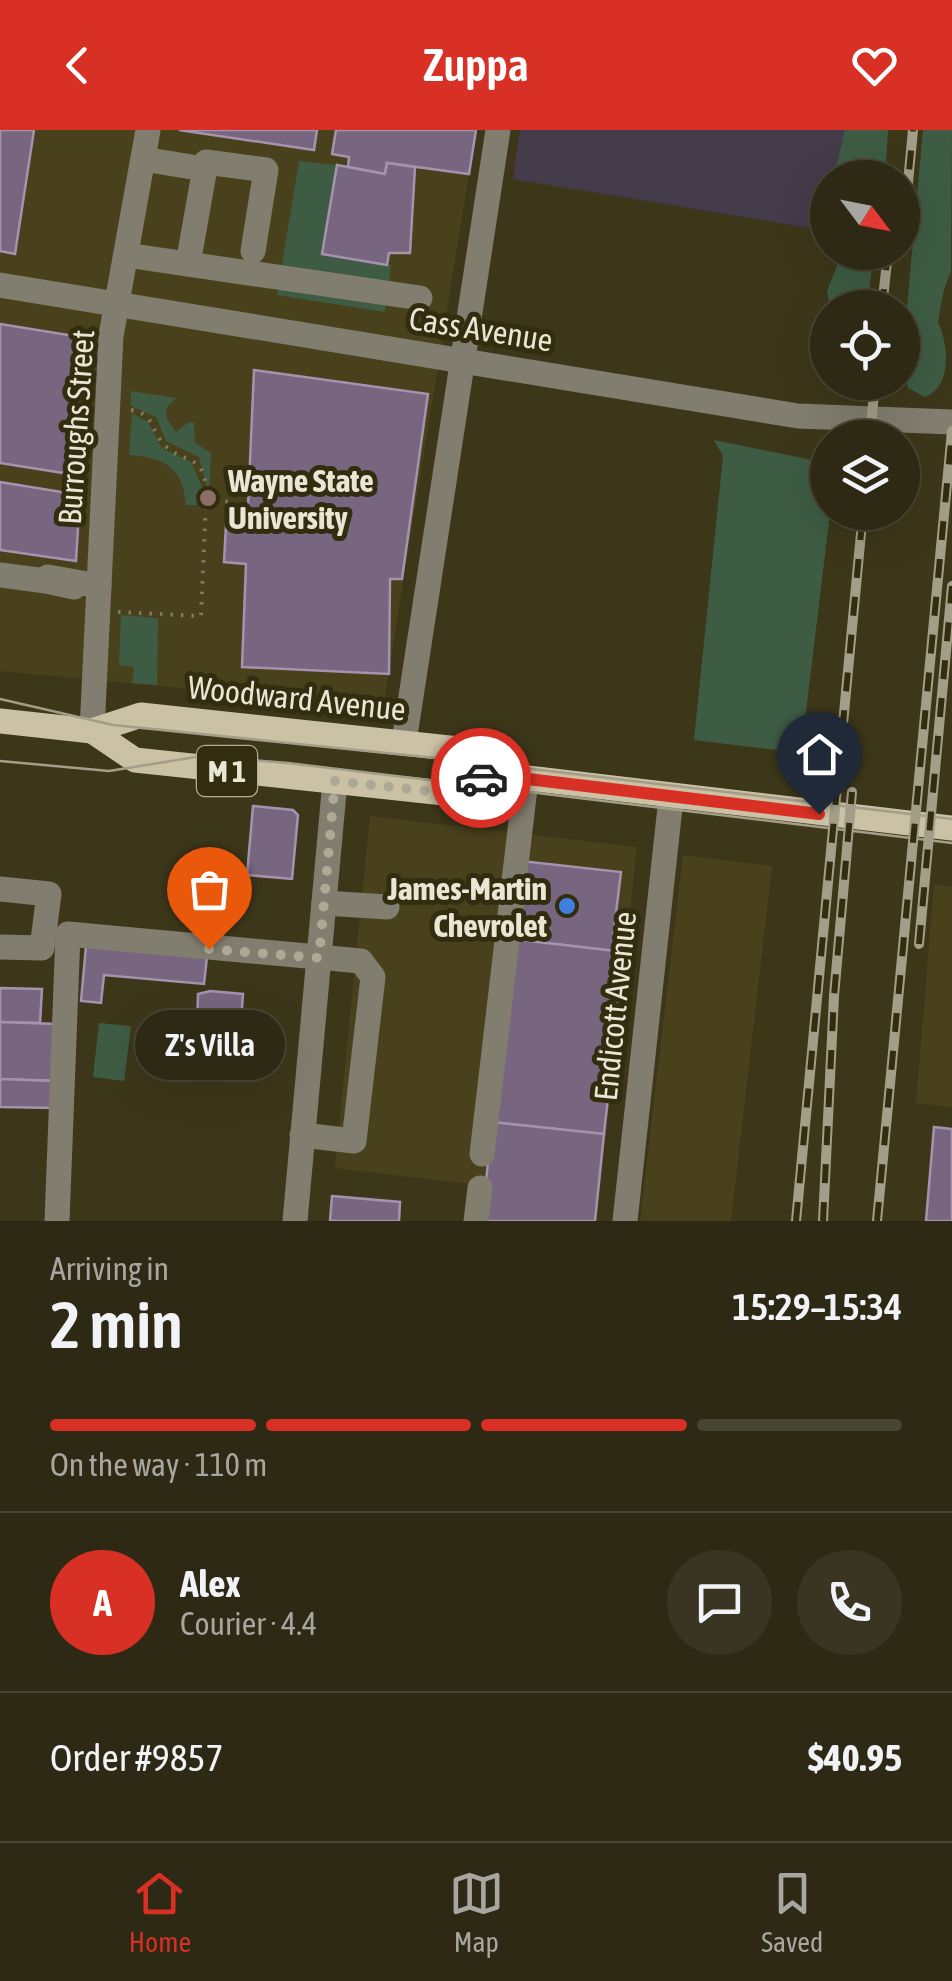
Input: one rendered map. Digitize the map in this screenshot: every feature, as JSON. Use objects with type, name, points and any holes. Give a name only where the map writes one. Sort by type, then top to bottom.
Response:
[{"type":"main road","name":"Woodward Avenue","points":[[0,721],[92,731],[140,715],[404,742],[468,750],[486,774],[952,828]]},
{"type":"main road","name":"Woodward Avenue","points":[[92,731],[135,760],[463,795],[486,774]]},
{"type":"street","name":"Burroughs Street","points":[[92,731],[88,584],[110,336],[148,130]]},
{"type":"street","points":[[404,742],[498,130]]},
{"type":"street","points":[[143,159],[204,168]]},
{"type":"street","points":[[188,264],[206,162],[266,170],[253,251]]},
{"type":"street","points":[[126,255],[420,298]]},
{"type":"street","name":"Cass Avenue","points":[[0,285],[798,416],[952,422]]},
{"type":"street","points":[[0,575],[88,584]]},
{"type":"street","points":[[482,1154],[526,779]]},
{"type":"street","points":[[295,1221],[335,781]]},
{"type":"street","name":"Endicott Avenue","points":[[625,1221],[671,798]]},
{"type":"street","points":[[0,890],[49,894],[42,948],[0,947]]},
{"type":"street","points":[[324,903],[386,908]]},
{"type":"street","points":[[56,1221],[68,934],[361,961],[373,976],[354,1141],[302,1135]]},
{"type":"street","points":[[476,1221],[480,1188]]},
{"type":"path","points":[[118,612],[201,616],[206,501],[204,476],[196,460],[166,446],[146,414],[126,409]]},
{"type":"path","points":[[206,501],[233,502]]},
{"type":"shaded area","name":"Wayne State University","points":[[0,130],[476,130],[383,707],[0,671]]},
{"type":"shaded area","points":[[520,130],[853,130],[849,160],[810,160],[810,228],[513,179]]},
{"type":"shaded area","points":[[370,816],[637,847],[596,1221],[465,1221],[469,1184],[335,1168]]},
{"type":"shaded area","points":[[683,855],[772,866],[731,1221],[640,1221]]},
{"type":"shaded area","points":[[934,885],[952,887],[952,1107],[916,1103]]},
{"type":"green space","points":[[845,130],[888,130],[886,160],[838,160]]},
{"type":"green space","points":[[923,130],[952,130],[951,272],[938,322],[946,364],[940,384],[925,397],[920,394],[920,290],[909,290],[910,270],[920,270]]},
{"type":"green space","points":[[299,161],[337,165],[322,254],[391,265],[385,312],[277,295]]},
{"type":"green space","points":[[835,270],[872,270],[869,290],[827,290]]},
{"type":"green space","points":[[131,391],[176,398],[166,408],[167,419],[176,432],[189,422],[194,423],[195,443],[211,453],[209,495],[199,457],[166,441],[156,417],[131,406]]},
{"type":"green space","points":[[132,413],[148,422],[162,448],[191,462],[202,487],[203,505],[186,505],[181,482],[170,467],[153,458],[129,455]]},
{"type":"green space","points":[[714,440],[810,460],[810,530],[828,530],[801,753],[694,740],[723,456]]},
{"type":"green space","points":[[121,615],[158,618],[157,685],[132,683],[134,667],[119,665]]},
{"type":"green space","points":[[99,1023],[131,1026],[124,1081],[93,1077]]},
{"type":"building","points":[[0,130],[34,130],[15,254],[0,251]]},
{"type":"building","points":[[179,130],[317,130],[314,150]]},
{"type":"building","points":[[336,130],[476,130],[469,174],[387,163],[385,174],[348,167],[349,157],[332,154]]},
{"type":"building","points":[[387,163],[415,167],[410,253],[389,253],[387,265],[322,254],[337,165],[385,174]]},
{"type":"building","points":[[0,324],[87,338],[82,476],[0,463]]},
{"type":"building","points":[[254,370],[428,394],[402,579],[390,579],[389,674],[242,667],[246,564],[224,562],[227,507],[248,507]]},
{"type":"building","points":[[0,482],[80,495],[76,561],[0,550]]},
{"type":"building","points":[[253,806],[293,810],[298,815],[292,879],[247,875]]},
{"type":"building","points":[[521,861],[621,872],[613,938],[624,952],[512,939]]},
{"type":"building","points":[[512,939],[624,952],[604,1134],[492,1122]]},
{"type":"building","points":[[86,946],[207,957],[204,984],[104,975],[101,1003],[81,1001]]},
{"type":"building","points":[[0,988],[42,989],[40,1023],[0,1022]]},
{"type":"building","points":[[198,994],[243,994],[241,1022],[218,1020],[217,1031],[197,1029]]},
{"type":"building","points":[[0,1022],[57,1024],[55,1081],[0,1079]]},
{"type":"building","points":[[0,1079],[55,1081],[54,1108],[0,1107]]},
{"type":"building","points":[[492,1122],[604,1134],[595,1221],[482,1221]]},
{"type":"building","points":[[934,1127],[952,1129],[952,1221],[926,1221]]},
{"type":"building","points":[[332,1196],[400,1202],[399,1221],[330,1221]]},
{"type":"tram line","points":[[0,699],[113,725],[465,761],[952,819]]},
{"type":"tram line","points":[[0,761],[109,771],[202,756],[288,763],[952,843]]},
{"type":"railway","points":[[910,160],[913,130]]},
{"type":"railway","points":[[884,290],[886,270]]},
{"type":"railway","points":[[872,420],[873,400]]},
{"type":"railway","points":[[877,1221],[952,431]]},
{"type":"railway","points":[[796,1221],[861,530]]},
{"type":"railway","points":[[919,944],[952,586]]},
{"type":"railway","points":[[823,1221],[834,996],[852,792]]},
{"type":"way so far","points":[[209,949],[319,958],[335,781],[463,795],[481,778]]},
{"type":"place","name":"Wayne State University","points":[[208,498]]},
{"type":"place","name":"James-Martin Chevrolet","points":[[567,906]]},
{"type":"place","name":"Z's Villa","points":[[209,949]]},
{"type":"route","points":[[481,778],[486,774],[819,814]]}]
